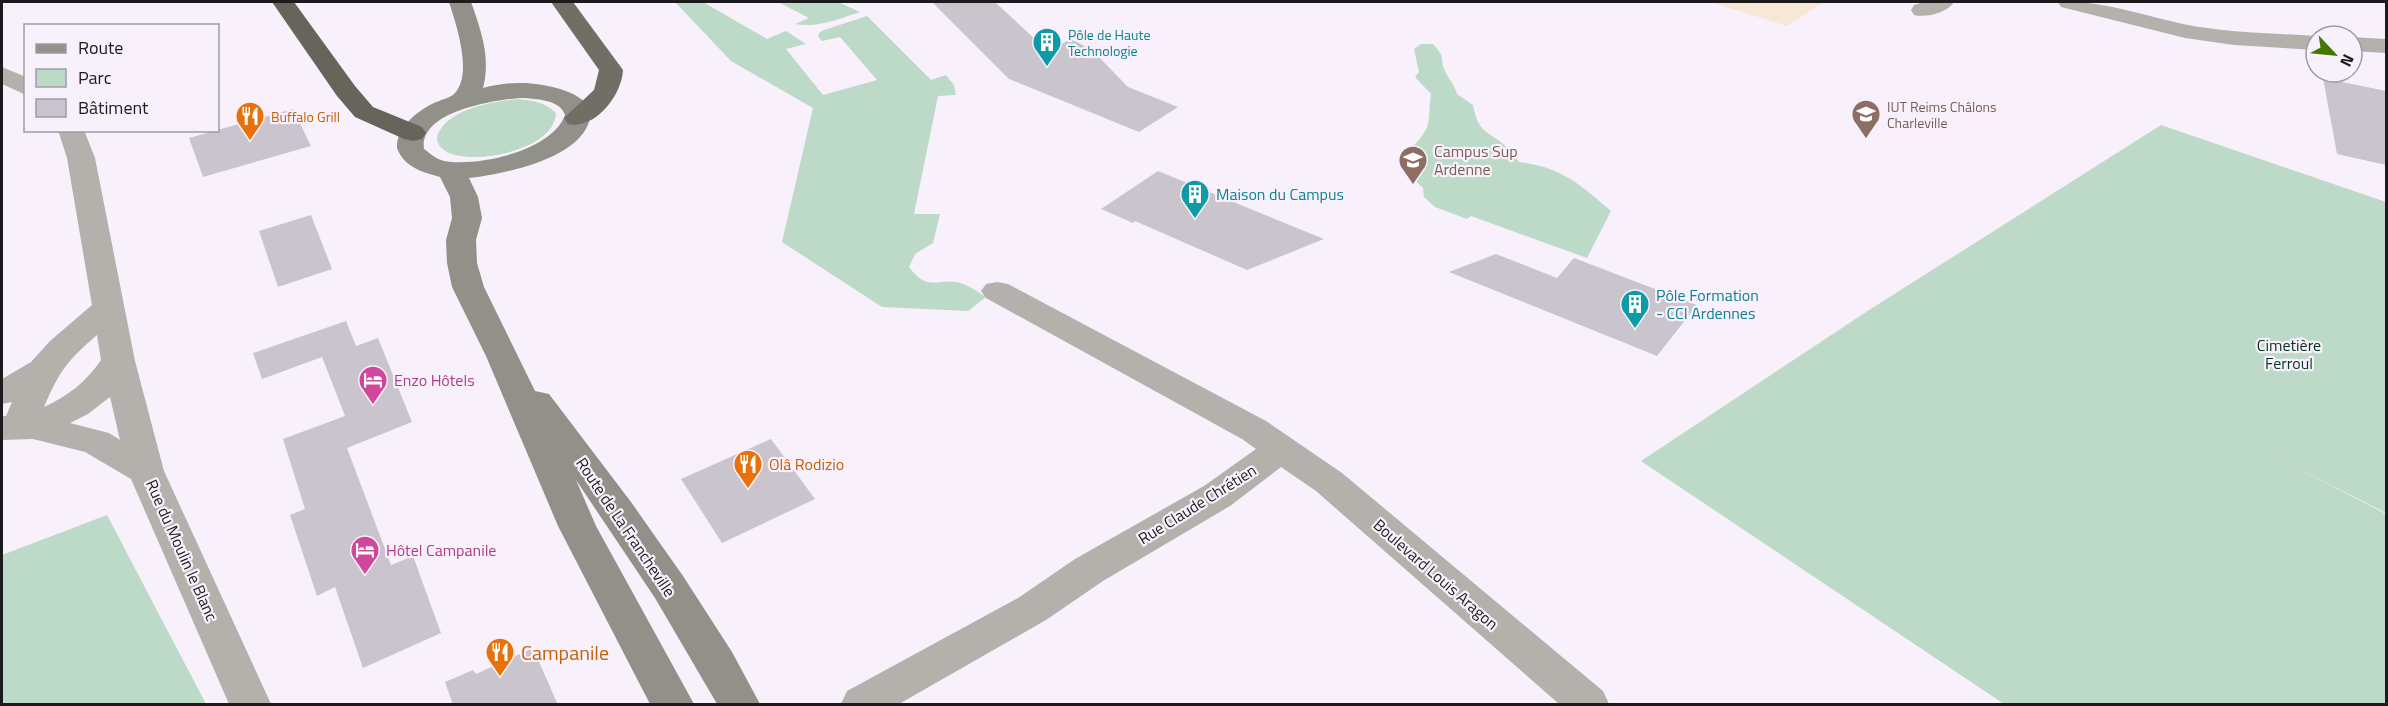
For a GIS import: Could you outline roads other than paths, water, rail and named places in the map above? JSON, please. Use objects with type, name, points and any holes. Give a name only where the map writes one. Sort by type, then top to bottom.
[{"type":"highway","points":[[283,2],[315,44],[346,91],[364,112],[413,133]]},
{"type":"highway","points":[[562,2],[611,70],[612,81],[601,99],[577,118]]},
{"type":"main road","points":[[460,2],[475,51],[473,77],[469,93],[464,100]]},
{"type":"main road","points":[[475,51],[505,82],[520,90]]},
{"type":"main road","points":[[467,218],[504,175],[525,159],[561,140],[572,129],[577,118],[575,106],[564,97],[544,91],[502,91],[464,100],[442,110],[425,121],[413,133],[409,143],[412,153],[420,161],[433,167],[475,170],[525,159]]},
{"type":"main road","name":"Route de La Francheville","points":[[451,170],[464,197],[467,218],[462,240],[462,263],[468,287],[503,356],[577,526],[672,705]]},
{"type":"main road","name":"Route de La Francheville","points":[[503,356],[616,507],[718,664],[739,705]]},
{"type":"street","points":[[1922,10],[1943,2]]},
{"type":"street","points":[[2068,2],[2185,31],[2234,38],[2304,41]]},
{"type":"street","points":[[2364,45],[2386,46]]},
{"type":"street","points":[[2,74],[24,87]]},
{"type":"street","points":[[72,132],[81,158],[118,361],[146,471]]},
{"type":"street","points":[[997,291],[1254,430],[1282,448]]},
{"type":"street","points":[[17,428],[43,370],[62,348],[108,309]]},
{"type":"street","points":[[17,428],[76,406],[100,387],[118,361]]},
{"type":"street","points":[[2,393],[43,370]]},
{"type":"street","name":"Rue du Moulin le Blanc","points":[[17,428],[96,442],[146,471],[250,705]]},
{"type":"street","name":"Rue Claude Chrétien","points":[[862,705],[1032,609],[1089,570],[1217,496],[1282,448]]},
{"type":"street","name":"Boulevard Louis Aragon","points":[[1282,448],[1329,482],[1588,705]]},
{"type":"place","name":"Pôle de Haute Technologie","points":[[1047,68]]},
{"type":"place","name":"IUT Reims Châlons Charleville","points":[[1866,140]]},
{"type":"place","name":"Buffalo Grill","points":[[250,142]]},
{"type":"place","name":"Campus Sup Ardenne","points":[[1413,186]]},
{"type":"place","name":"Maison du Campus","points":[[1195,220]]},
{"type":"place","name":"Pôle Formation - CCI Ardennes","points":[[1635,330]]},
{"type":"place","name":"Enzo Hôtels","points":[[373,406]]},
{"type":"place","name":"Olâ Rodizio","points":[[748,490]]},
{"type":"place","name":"Hôtel Campanile","points":[[365,576]]},
{"type":"place","name":"Campanile","points":[[500,678]]},
{"type":"park label","name":"Cimetière Ferroul","points":[[2289,354]]}]
